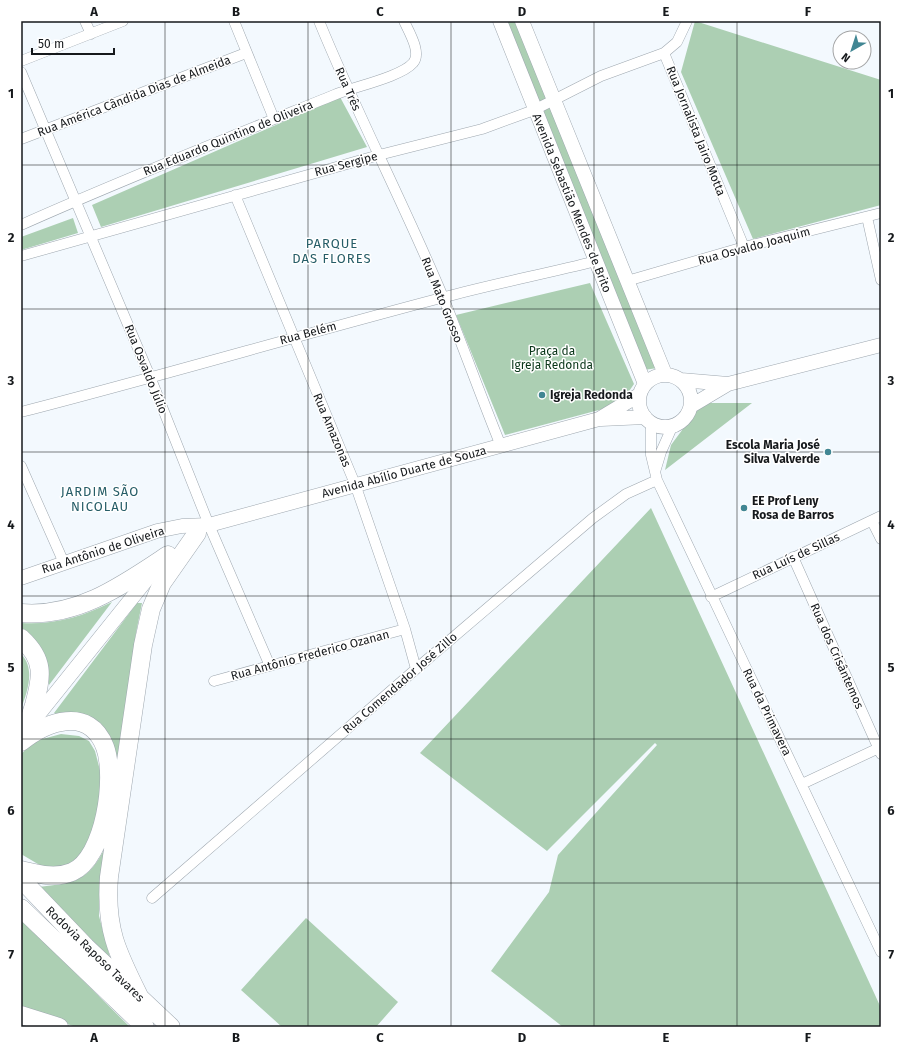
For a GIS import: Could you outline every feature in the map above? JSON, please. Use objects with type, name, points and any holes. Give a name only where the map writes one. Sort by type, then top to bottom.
[{"type":"highway","points":[[140,998],[122,964],[111,934],[107,903],[109,877],[143,645],[151,609],[162,584],[203,529]]},
{"type":"highway","points":[[21,613],[47,613],[67,609],[87,602],[111,591],[168,555]]},
{"type":"highway","points":[[21,638],[33,649],[39,669],[40,681],[23,736]]},
{"type":"highway","points":[[21,870],[48,876],[72,872],[82,866],[97,843],[109,782],[105,747],[97,732],[90,727],[72,720],[62,720],[23,736]]},
{"type":"highway","name":"Rodovia Raposo Tavares","points":[[21,879],[80,941],[171,1027]]},
{"type":"highway","name":"Rodovia Raposo Tavares","points":[[21,908],[145,1027]]},
{"type":"highway","points":[[21,1015],[59,1027]]},
{"type":"main road","name":"Avenida Sebastião Mendes de Brito","points":[[500,21],[534,110],[596,261],[642,390]]},
{"type":"main road","name":"Avenida Sebastião Mendes de Brito","points":[[522,21],[665,374]]},
{"type":"main road","points":[[728,384],[681,380],[665,374],[658,375],[642,390],[640,407],[648,420],[666,427],[673,425],[684,418],[691,406],[728,384],[881,345]]},
{"type":"main road","points":[[681,380],[688,387],[691,396],[691,406]]},
{"type":"main road","name":"Avenida Abílio Duarte de Souza","points":[[599,419],[642,390]]},
{"type":"main road","name":"Avenida Abílio Duarte de Souza","points":[[203,529],[355,484],[599,419],[648,420]]},
{"type":"main road","name":"Rua Antônio de Oliveira","points":[[21,578],[158,531],[182,526],[203,529]]},
{"type":"main road","points":[[23,736],[141,585],[168,555],[203,529]]},
{"type":"street","points":[[85,21],[91,34]]},
{"type":"street","points":[[21,61],[123,21]]},
{"type":"street","points":[[234,21],[274,120]]},
{"type":"street","name":"Rua Três","points":[[319,21],[347,90],[379,155]]},
{"type":"street","name":"Rua Eduardo Quintino de Oliveira","points":[[21,225],[347,90],[406,70],[414,62],[416,54],[413,41],[404,21]]},
{"type":"street","name":"Rua Jornalista Jairo Motta","points":[[687,21],[677,42],[664,53],[744,247]]},
{"type":"street","name":"Rua América Cândida Dias de Almeida","points":[[21,139],[246,53]]},
{"type":"street","name":"Rua Sergipe","points":[[21,256],[379,155],[482,129],[534,110],[601,76],[664,53]]},
{"type":"street","name":"Rua Osvaldo Júlio","points":[[21,72],[151,378],[203,529],[270,666]]},
{"type":"street","name":"Rua Mato Grosso","points":[[379,155],[443,297],[501,446]]},
{"type":"street","name":"Rua Amazonas","points":[[235,195],[292,337],[355,484],[405,629],[416,669]]},
{"type":"street","name":"Rua Osvaldo Joaquim","points":[[627,281],[744,247],[881,213]]},
{"type":"street","points":[[868,217],[881,280]]},
{"type":"street","name":"Rua Belém","points":[[21,412],[151,378],[292,337],[443,297],[596,261]]},
{"type":"street","name":"Rua da Primavera","points":[[648,420],[651,455],[656,476],[711,596],[881,952]]},
{"type":"street","points":[[656,476],[673,425]]},
{"type":"street","points":[[21,466],[64,562]]},
{"type":"street","name":"Rua Comendador José Zillo","points":[[152,898],[593,518],[626,494],[656,476]]},
{"type":"street","points":[[877,519],[881,539]]},
{"type":"street","name":"Rua Luís de Sillas","points":[[711,596],[877,519]]},
{"type":"street","name":"Rua dos Crisântemos","points":[[794,557],[880,750]]},
{"type":"street","name":"Rua Antônio Frederico Ozanan","points":[[214,681],[405,629]]},
{"type":"street","points":[[802,784],[880,750]]},
{"type":"green space","points":[[504,21],[518,21],[657,368],[644,370]]},
{"type":"green space","points":[[695,21],[832,64],[832,70],[849,70],[881,80],[881,205],[753,239],[681,72]]},
{"type":"green space","points":[[340,97],[367,147],[101,227],[92,205]]},
{"type":"green space","points":[[73,218],[78,233],[21,250],[21,237]]},
{"type":"green space","name":"Praça da Igreja Redonda","points":[[590,283],[634,384],[623,400],[614,406],[505,435],[456,315]]},
{"type":"green space","points":[[707,403],[752,403],[665,470],[671,445],[697,410]]},
{"type":"green space","points":[[651,508],[881,1008],[881,1027],[563,1027],[491,971],[549,892],[558,855],[657,745],[655,743],[547,851],[420,753]]},
{"type":"green space","points":[[112,602],[49,685],[41,654],[33,640],[21,629],[21,623],[45,623],[68,619]]},
{"type":"green space","points":[[137,603],[142,603],[136,633],[119,763],[116,761],[110,746],[54,713]]},
{"type":"green space","points":[[21,654],[26,660],[29,681],[21,709]]},
{"type":"green space","points":[[61,734],[79,736],[89,741],[95,751],[103,782],[93,842],[78,863],[48,870],[21,854],[21,754],[35,741]]},
{"type":"green space","points":[[106,846],[99,895],[99,916],[110,957],[50,902],[38,887],[71,882],[86,874],[93,867]]},
{"type":"green space","points":[[306,918],[398,1002],[376,1027],[282,1027],[241,990]]},
{"type":"green space","points":[[21,919],[130,1027],[76,1027],[21,1008]]},
{"type":"place","name":"Igreja Redonda","points":[[542,395]]},
{"type":"place","name":"Escola Maria José Silva Valverde","points":[[828,452]]},
{"type":"place","name":"EE Prof Leny Rosa de Barros","points":[[744,508]]},
{"type":"district","name":"PARQUE DAS FLORES","points":[[332,250]]},
{"type":"district","name":"JARDIM SÃO NICOLAU","points":[[100,498]]}]
